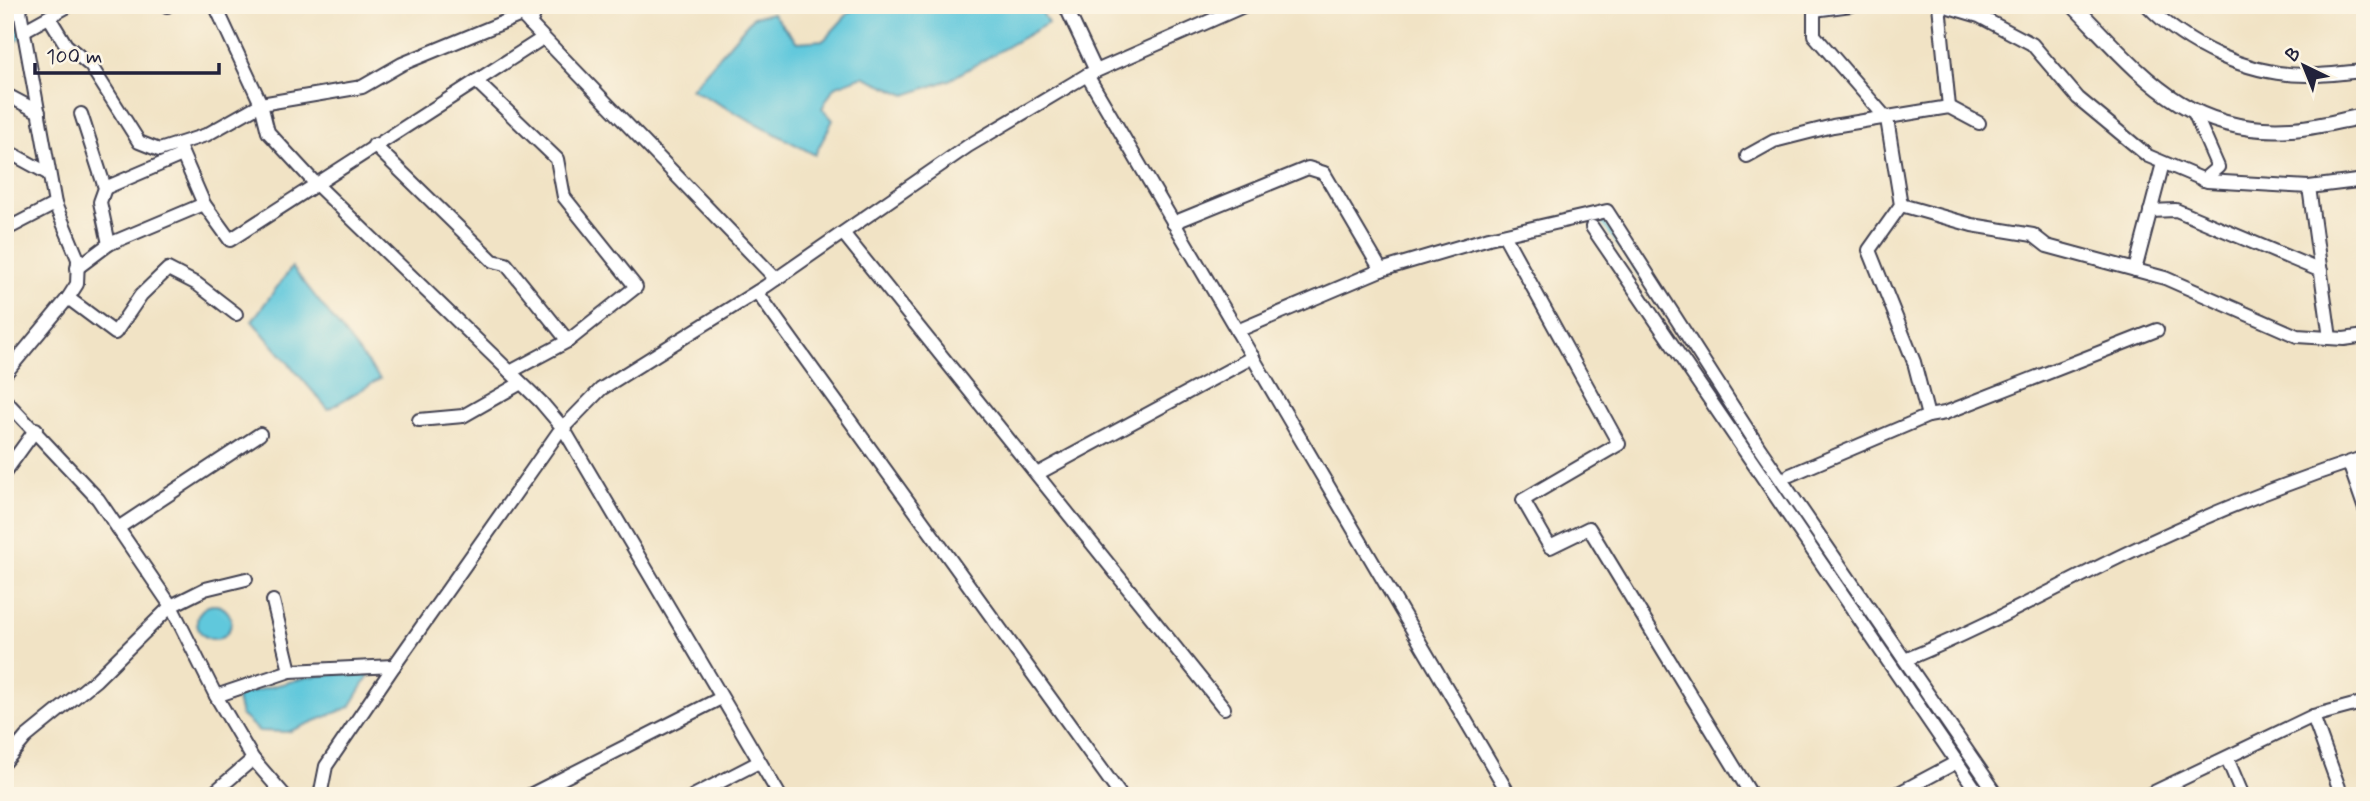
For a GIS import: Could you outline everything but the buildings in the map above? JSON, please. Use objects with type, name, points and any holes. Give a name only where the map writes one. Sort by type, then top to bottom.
[{"type":"main road","points":[[2073,5],[2179,106],[2231,127],[2291,129],[2365,116]]},
{"type":"street","points":[[5,374],[68,298],[77,284],[78,268],[78,259],[55,204],[19,5]]},
{"type":"street","points":[[25,30],[70,5]]},
{"type":"street","points":[[215,5],[261,104],[268,132],[315,183],[510,372],[563,428],[780,796]]},
{"type":"street","points":[[105,188],[261,104],[362,87],[402,64],[521,15],[538,5]]},
{"type":"street","points":[[1065,5],[1092,73],[1174,223],[1510,796]]},
{"type":"street","points":[[320,796],[326,766],[394,666],[563,428],[601,389],[757,292],[968,146],[1092,73],[1246,5]]},
{"type":"street","points":[[1851,5],[1814,7],[1814,35],[1887,119],[1900,205],[1869,250],[1914,362],[1928,416]]},
{"type":"street","points":[[1949,107],[1940,5],[1979,16],[2032,44],[2078,98],[2148,156],[2203,180],[2309,187],[2365,180]]},
{"type":"street","points":[[2147,5],[2166,24],[2201,47],[2257,67],[2304,75],[2365,71]]},
{"type":"street","points":[[521,15],[776,279]]},
{"type":"street","points":[[50,17],[66,45],[91,66],[139,142],[159,150],[180,150]]},
{"type":"street","points":[[180,150],[204,204],[230,240],[543,38]]},
{"type":"street","points":[[476,80],[557,159],[564,197],[636,287],[568,341],[531,358],[510,372]]},
{"type":"street","points":[[5,94],[39,112]]},
{"type":"street","points":[[1747,156],[1774,141],[1833,126],[1949,107],[1979,122]]},
{"type":"street","points":[[2194,112],[2218,167],[2228,183]]},
{"type":"street","points":[[80,114],[105,188],[100,202],[108,244]]},
{"type":"street","points":[[374,145],[493,261],[506,264],[568,341]]},
{"type":"street","points":[[5,150],[49,174]]},
{"type":"street","points":[[2135,270],[2163,163]]},
{"type":"street","points":[[2203,180],[2218,167]]},
{"type":"street","points":[[1174,223],[1308,168],[1324,173],[1381,270]]},
{"type":"street","points":[[2309,187],[2330,338]]},
{"type":"street","points":[[5,230],[55,204]]},
{"type":"street","points":[[78,268],[108,244],[204,204]]},
{"type":"street","points":[[1900,205],[1972,225],[2033,235],[2047,246],[2165,278],[2297,335],[2330,338],[2365,336]]},
{"type":"street","points":[[1237,331],[1381,270],[1504,235],[1607,211],[1760,449],[1858,594],[1907,659],[1998,796]]},
{"type":"street","points":[[2150,211],[2176,211],[2321,271]]},
{"type":"street","points":[[1592,227],[1980,796]]},
{"type":"street","points":[[843,233],[1224,708]]},
{"type":"street","points":[[1504,235],[1619,444],[1522,500],[1550,547],[1589,528],[1752,796]]},
{"type":"street","points":[[68,298],[115,333],[141,295],[168,269],[197,284],[236,314]]},
{"type":"street","points":[[757,292],[1121,796]]},
{"type":"street","points":[[1790,475],[1928,416],[1945,413],[2157,330]]},
{"type":"street","points":[[1037,474],[1253,357]]},
{"type":"street","points":[[419,420],[463,416],[521,383]]},
{"type":"street","points":[[5,400],[36,429],[98,499],[171,607],[216,696],[253,759],[285,796]]},
{"type":"street","points":[[5,472],[36,429]]},
{"type":"street","points":[[118,528],[260,434]]},
{"type":"street","points":[[1907,659],[1967,635],[2126,554],[2233,504],[2365,457]]},
{"type":"street","points":[[2349,463],[2365,509]]},
{"type":"street","points":[[5,762],[26,737],[96,680],[171,607],[205,589],[246,579]]},
{"type":"street","points":[[272,601],[290,671]]},
{"type":"street","points":[[216,696],[290,671],[394,666]]},
{"type":"street","points":[[528,796],[721,698]]},
{"type":"street","points":[[2146,796],[2313,716],[2365,702]]},
{"type":"street","points":[[2313,716],[2342,796]]},
{"type":"street","points":[[2227,758],[2243,796]]},
{"type":"street","points":[[210,796],[253,759]]},
{"type":"street","points":[[693,796],[759,762]]},
{"type":"street","points":[[1893,796],[1957,762]]},
{"type":"water","points":[[5,5],[12,5],[22,38],[5,45]]},
{"type":"water","points":[[856,5],[1038,5],[1048,23],[949,80],[906,95],[863,76],[834,87],[822,108],[833,120],[815,155],[691,89],[753,17],[772,13],[797,42],[824,40]]},
{"type":"water","points":[[292,267],[380,379],[328,409],[252,321]]},
{"type":"water","points":[[214,605],[226,610],[231,622],[226,634],[214,639],[202,634],[197,622],[202,610]]},
{"type":"water","points":[[339,673],[370,674],[350,707],[288,732],[259,731],[241,715],[236,696],[308,677]]},
{"type":"waterway","points":[[1600,218],[1661,305]]},
{"type":"waterway","points":[[1959,751],[1990,796]]}]
